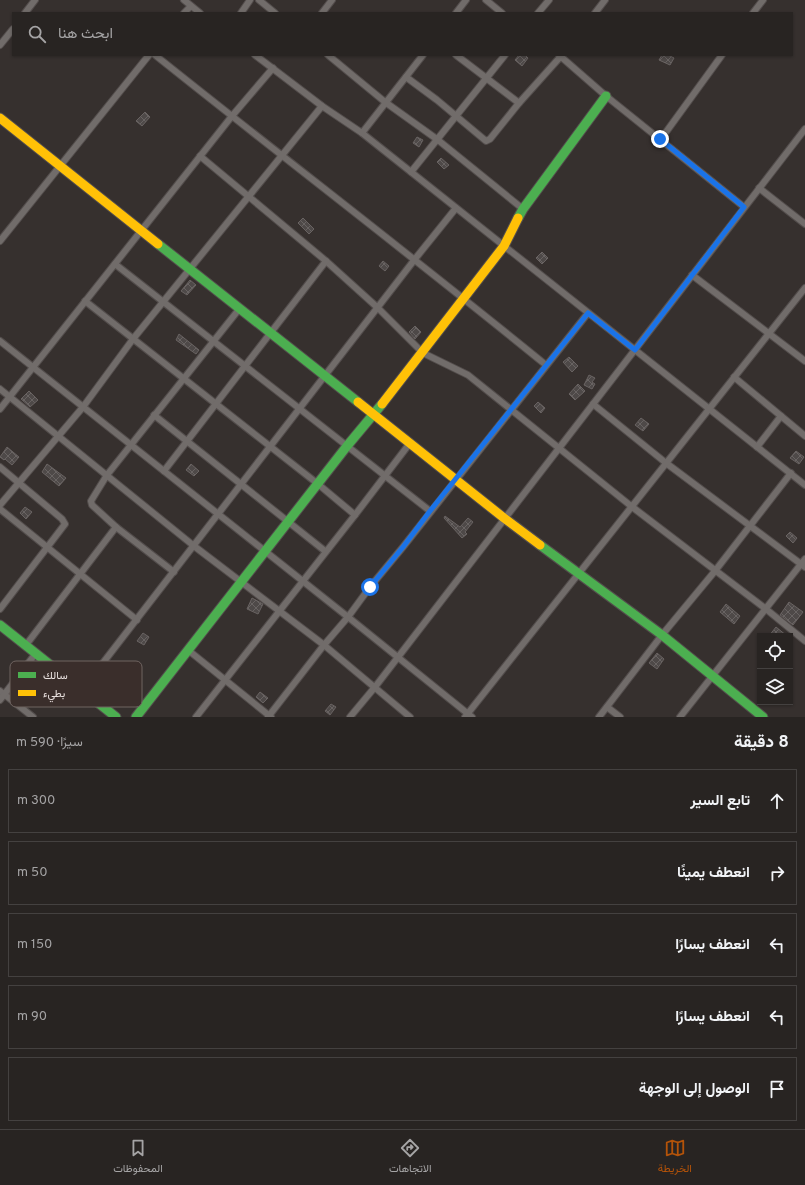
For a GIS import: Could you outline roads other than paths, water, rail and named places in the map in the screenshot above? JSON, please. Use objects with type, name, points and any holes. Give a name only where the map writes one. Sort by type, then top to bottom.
[{"type":"street","points":[[26,12],[35,0]]},
{"type":"street","points":[[184,0],[199,12]]},
{"type":"street","points":[[242,12],[250,0]]},
{"type":"street","points":[[259,0],[275,12]]},
{"type":"street","points":[[323,12],[332,0]]},
{"type":"street","points":[[457,12],[466,0]]},
{"type":"street","points":[[486,0],[501,12]]},
{"type":"street","points":[[539,12],[549,0]]},
{"type":"street","points":[[595,12],[605,0]]},
{"type":"street","points":[[754,12],[763,0]]},
{"type":"street","points":[[185,12],[191,6]]},
{"type":"street","points":[[0,45],[12,30]]},
{"type":"street","points":[[0,242],[148,56]]},
{"type":"street","points":[[156,56],[281,156],[415,259],[546,365]]},
{"type":"street","points":[[256,56],[322,106],[362,133],[805,485]]},
{"type":"street","points":[[329,56],[385,102],[438,140],[523,209]]},
{"type":"street","points":[[362,133],[422,56]]},
{"type":"street","points":[[457,56],[519,103]]},
{"type":"street","points":[[411,172],[504,56]]},
{"type":"street","points":[[406,77],[486,141],[490,139],[560,56],[606,96],[744,207]]},
{"type":"street","points":[[660,139],[721,56]]},
{"type":"street","points":[[0,409],[232,116],[273,68]]},
{"type":"street","points":[[136,717],[241,581],[266,552],[347,446],[374,415],[423,353],[463,298],[504,246],[523,209],[606,96]]},
{"type":"street","points":[[0,505],[83,407],[163,301],[322,106]]},
{"type":"street","points":[[0,118],[504,518],[662,635],[761,716]]},
{"type":"street","points":[[350,717],[375,687],[805,129]]},
{"type":"street","points":[[200,156],[326,261],[378,308],[423,353],[468,376],[631,506],[766,609],[805,641]]},
{"type":"street","points":[[759,188],[805,224]]},
{"type":"street","points":[[104,661],[456,208]]},
{"type":"street","points":[[164,471],[326,261]]},
{"type":"street","points":[[115,264],[430,511]]},
{"type":"street","points":[[692,275],[805,361]]},
{"type":"street","points":[[0,341],[348,617],[468,716],[631,506],[805,288]]},
{"type":"street","points":[[85,302],[318,484],[355,515]]},
{"type":"street","points":[[174,572],[116,527],[92,505],[91,500],[107,475],[130,445],[240,308]]},
{"type":"street","points":[[188,650],[269,717],[324,645],[348,617],[430,511],[588,313]]},
{"type":"street","points":[[734,377],[805,436]]},
{"type":"street","points":[[0,389],[194,546],[324,645],[410,717]]},
{"type":"street","points":[[592,404],[666,463],[804,563],[682,715],[690,717]]},
{"type":"street","points":[[154,415],[325,551]]},
{"type":"street","points":[[757,447],[781,416]]},
{"type":"street","points":[[196,717],[410,443]]},
{"type":"street","points":[[0,467],[65,522],[64,527],[48,549],[0,609]]},
{"type":"street","points":[[599,717],[791,473]]},
{"type":"street","points":[[0,508],[136,620]]},
{"type":"street","points":[[26,645],[116,527]]},
{"type":"street","points":[[0,625],[46,661]]},
{"type":"street","points":[[29,661],[36,653]]},
{"type":"street","points":[[0,700],[2,693],[10,684]]},
{"type":"street","points":[[2,693],[10,699]]},
{"type":"street","points":[[20,707],[33,717]]},
{"type":"street","points":[[103,707],[116,717]]},
{"type":"street","points":[[607,707],[620,717]]}]
